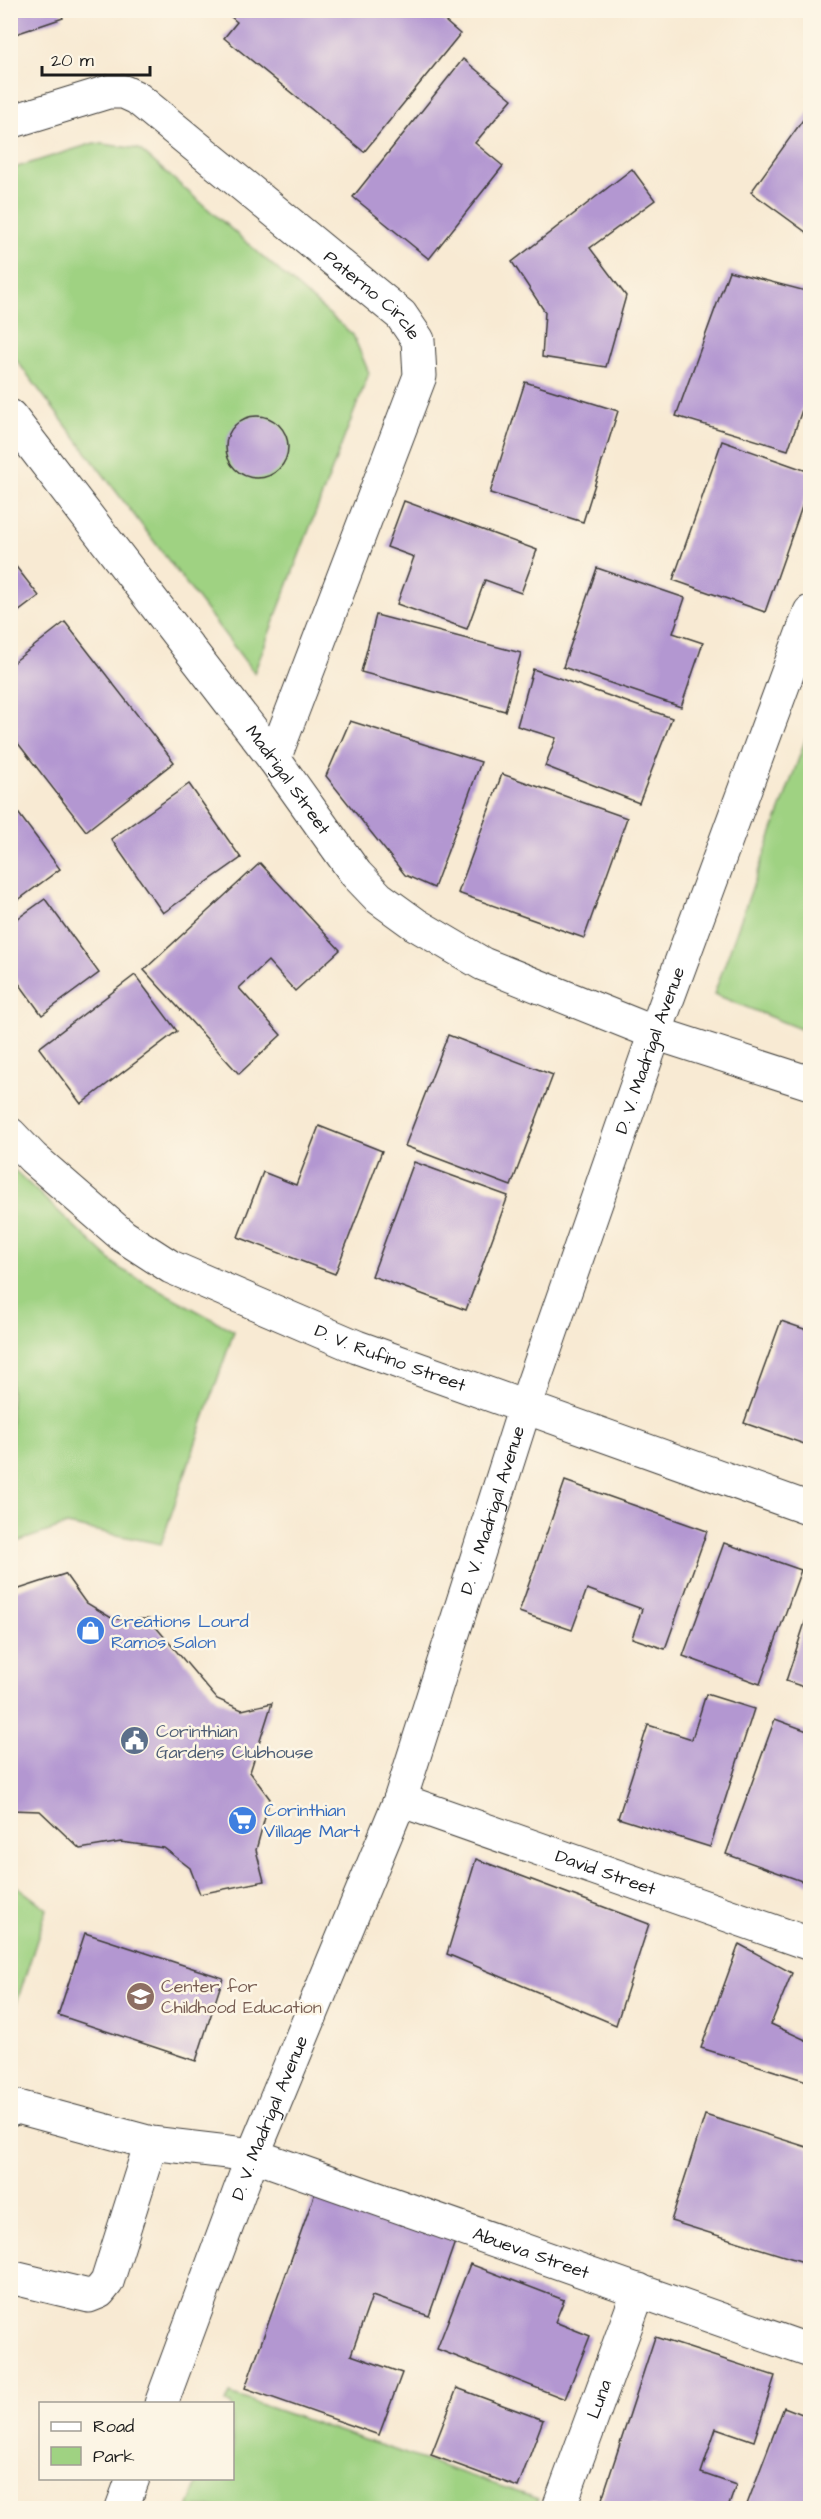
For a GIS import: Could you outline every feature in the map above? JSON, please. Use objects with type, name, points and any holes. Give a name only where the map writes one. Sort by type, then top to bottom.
[{"type":"street","name":"Paterno Circle","points":[[10,122],[108,93],[124,92],[137,98],[401,315],[418,340],[420,376],[274,759]]},
{"type":"street","name":"Madrigal Street","points":[[10,416],[274,759],[356,874],[388,905],[483,964],[655,1033],[810,1083]]},
{"type":"street","name":"D. V. Madrigal Avenue","points":[[161,2402],[253,2156],[400,1800],[525,1407],[655,1033],[810,612]]},
{"type":"street","name":"D. V. Rufino Street","points":[[10,1134],[33,1158],[123,1236],[171,1268],[357,1347],[810,1509]]},
{"type":"street","name":"David Street","points":[[400,1800],[810,1944]]},
{"type":"street","name":"Abueva Street","points":[[10,2110],[18,2108],[151,2143],[253,2156],[810,2351]]},
{"type":"street","points":[[10,2277],[89,2296],[99,2292],[107,2282],[151,2143]]},
{"type":"street","name":"Luna","points":[[559,2508],[639,2290]]},
{"type":"street","points":[[122,2508],[132,2480]]},
{"type":"green space","points":[[94,143],[139,149],[353,335],[369,373],[254,673],[11,353],[11,169]]},
{"type":"green space","points":[[810,727],[810,1033],[714,994]]},
{"type":"green space","points":[[11,1167],[119,1268],[234,1331],[161,1544],[67,1525],[11,1544]]},
{"type":"green space","points":[[11,1882],[47,1909],[11,2020]]},
{"type":"green space","points":[[230,2394],[538,2499],[534,2508],[188,2508],[199,2480],[234,2480],[234,2402],[226,2402]]},
{"type":"building","points":[[10,10],[60,10],[63,18],[10,36]]},
{"type":"building","points":[[223,10],[432,10],[460,34],[364,152],[224,38],[237,22]]},
{"type":"building","points":[[463,59],[512,99],[475,143],[503,166],[429,259],[353,197]]},
{"type":"building","points":[[810,110],[810,235],[751,192]]},
{"type":"building","points":[[632,169],[655,200],[590,248],[626,296],[606,367],[542,357],[545,312],[512,262]]},
{"type":"building","points":[[729,271],[810,292],[810,387],[788,450],[676,416]]},
{"type":"building","points":[[525,382],[618,411],[583,522],[490,493]]},
{"type":"building","points":[[251,416],[263,416],[275,421],[283,429],[288,447],[283,465],[275,473],[263,478],[251,478],[239,473],[231,465],[226,453],[226,441],[231,429],[239,421]]},
{"type":"building","points":[[722,441],[810,472],[810,484],[765,612],[673,580]]},
{"type":"building","points":[[404,501],[537,550],[521,593],[485,580],[467,629],[397,604],[414,557],[387,547]]},
{"type":"building","points":[[10,559],[39,596],[10,618]]},
{"type":"building","points":[[597,568],[685,598],[673,633],[703,643],[681,707],[563,667]]},
{"type":"building","points":[[376,615],[521,653],[505,711],[361,672]]},
{"type":"building","points":[[65,622],[174,762],[86,831],[10,733],[10,665]]},
{"type":"building","points":[[533,669],[672,718],[639,803],[545,766],[556,738],[517,726]]},
{"type":"building","points":[[350,721],[481,762],[434,888],[405,875],[326,776]]},
{"type":"building","points":[[502,774],[627,818],[584,938],[458,893]]},
{"type":"building","points":[[189,784],[241,858],[163,913],[111,839]]},
{"type":"building","points":[[10,802],[60,869],[10,906]]},
{"type":"building","points":[[260,863],[340,950],[295,991],[268,961],[239,988],[281,1035],[239,1074],[144,970]]},
{"type":"building","points":[[45,899],[99,973],[42,1015],[10,971],[10,924]]},
{"type":"building","points":[[135,975],[177,1031],[81,1104],[39,1048]]},
{"type":"building","points":[[448,1035],[553,1075],[511,1186],[405,1146]]},
{"type":"building","points":[[319,1126],[382,1151],[335,1274],[238,1237],[263,1172],[296,1185]]},
{"type":"building","points":[[414,1162],[508,1196],[466,1310],[372,1276]]},
{"type":"building","points":[[781,1321],[810,1331],[810,1446],[744,1423]]},
{"type":"building","points":[[565,1481],[707,1531],[665,1649],[632,1638],[642,1609],[587,1589],[572,1630],[519,1612]]},
{"type":"building","points":[[724,1543],[801,1570],[760,1684],[683,1656]]},
{"type":"building","name":"Corinthian Gardens Clubhouse","points":[[65,1574],[85,1602],[113,1619],[149,1619],[217,1699],[242,1710],[272,1703],[250,1772],[270,1799],[256,1850],[264,1881],[200,1894],[190,1868],[164,1848],[121,1842],[80,1849],[40,1811],[10,1810],[10,1592]]},
{"type":"building","points":[[810,1607],[810,1689],[786,1681]]},
{"type":"building","points":[[706,1694],[754,1709],[710,1847],[618,1818],[648,1725],[692,1739]]},
{"type":"building","points":[[775,1719],[810,1732],[810,1884],[726,1854]]},
{"type":"building","points":[[476,1859],[649,1924],[616,2025],[447,1954]]},
{"type":"building","name":"Center for Childhood Education","points":[[85,1933],[223,1978],[196,2061],[58,2015]]},
{"type":"building","points":[[739,1944],[792,1973],[771,2024],[810,2042],[810,2082],[701,2048]]},
{"type":"building","points":[[705,2115],[810,2148],[810,2264],[671,2221]]},
{"type":"building","points":[[316,2190],[456,2239],[429,2316],[372,2296],[351,2355],[402,2373],[379,2435],[245,2388]]},
{"type":"building","points":[[470,2264],[564,2300],[555,2322],[590,2336],[565,2399],[437,2349]]},
{"type":"building","points":[[655,2337],[775,2376],[754,2441],[716,2428],[701,2473],[736,2485],[728,2508],[599,2508]]},
{"type":"building","points":[[457,2388],[543,2420],[518,2487],[431,2455]]},
{"type":"building","points":[[784,2407],[810,2417],[810,2508],[746,2507]]},
{"type":"place","name":"Creations Lourd Ramos Salon","points":[[90,1631]]},
{"type":"place","name":"Corinthian Gardens Clubhouse","points":[[135,1741]]},
{"type":"place","name":"Corinthian Village Mart","points":[[243,1820]]},
{"type":"place","name":"Center for Childhood Education","points":[[140,1996]]}]
